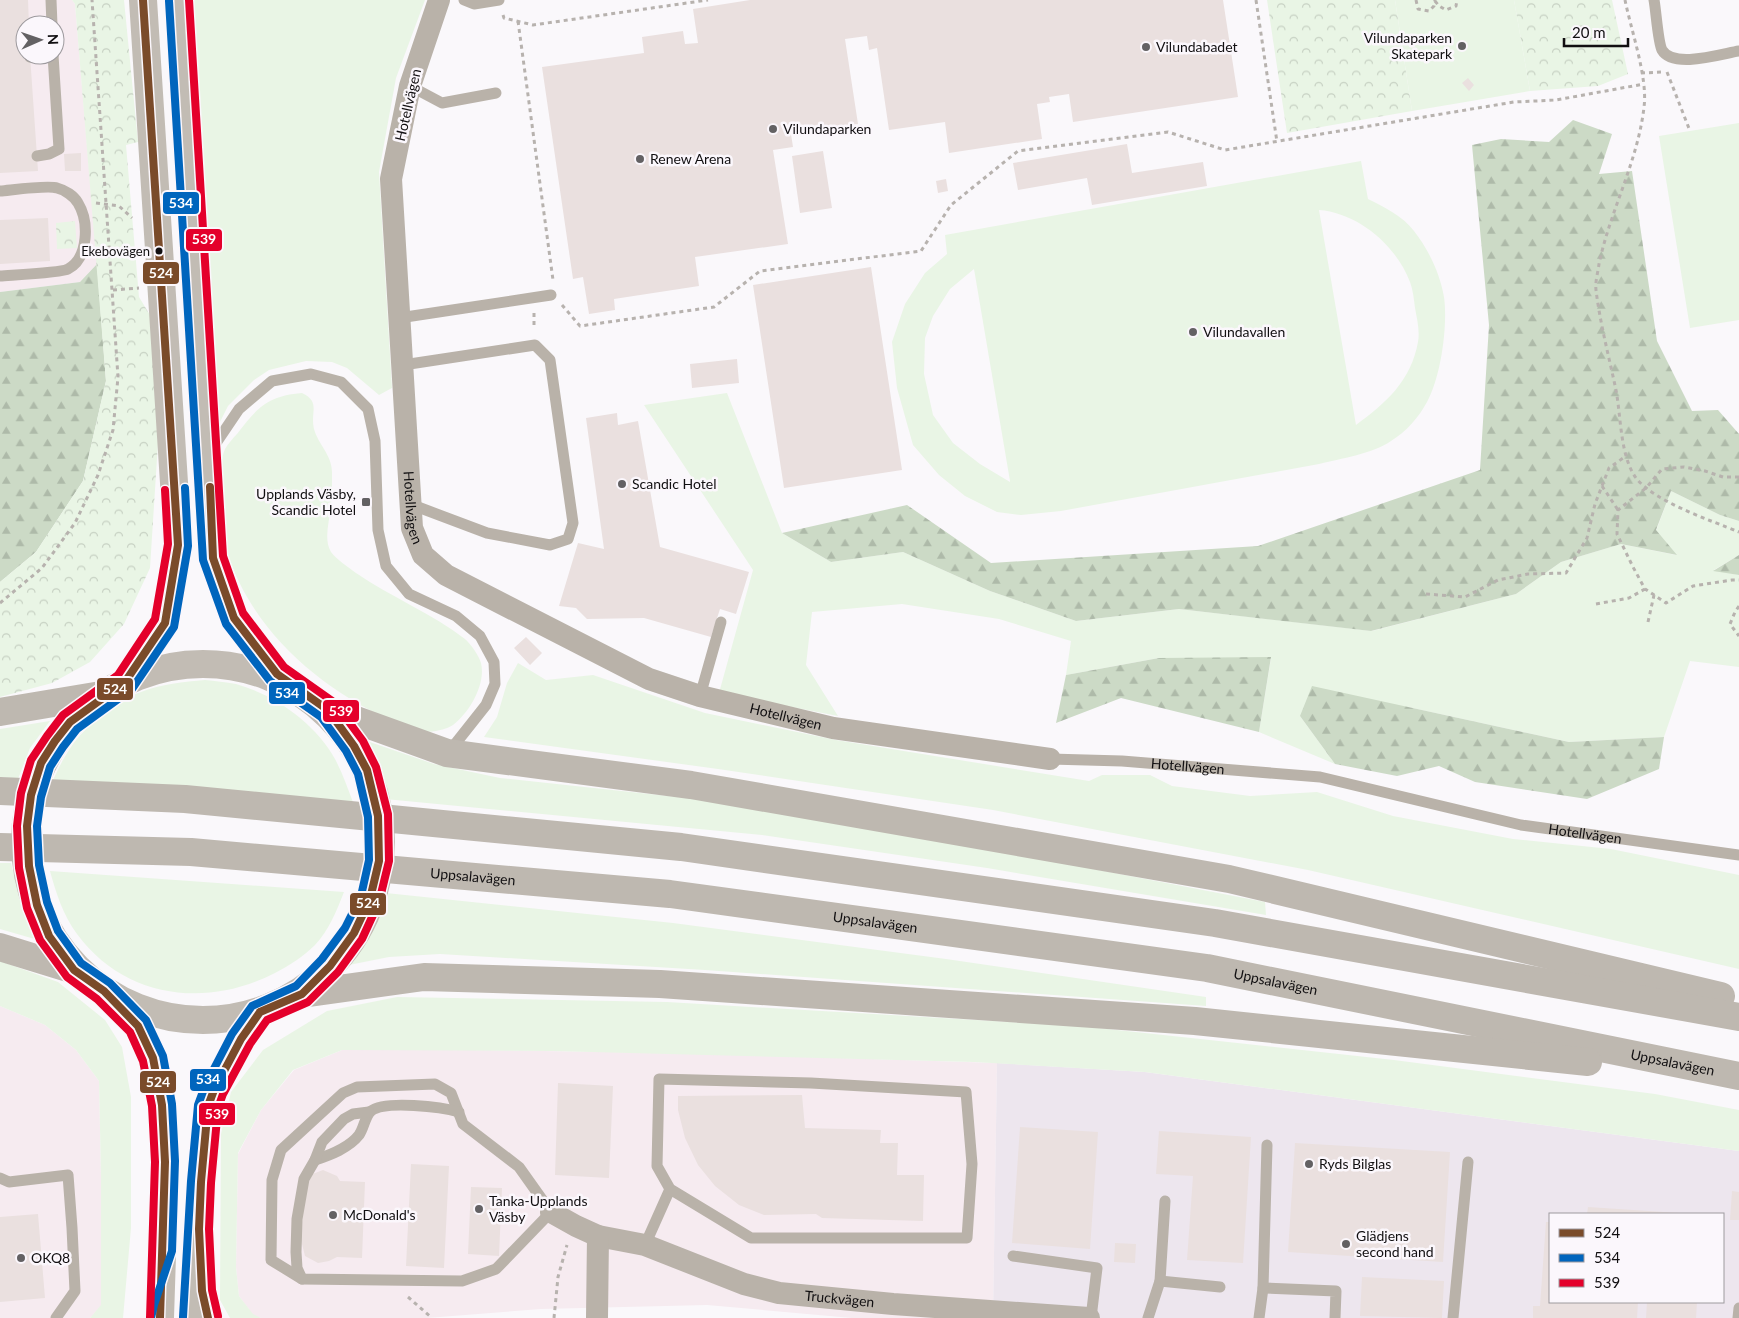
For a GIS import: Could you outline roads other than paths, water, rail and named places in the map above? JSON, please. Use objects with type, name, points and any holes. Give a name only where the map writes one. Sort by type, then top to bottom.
[{"type":"highway","points":[[0,712],[116,688]]},
{"type":"highway","points":[[328,710],[447,753],[691,785],[1229,879],[1739,1001]]},
{"type":"highway","points":[[0,791],[185,799],[681,847],[1215,923],[1739,1017]]},
{"type":"highway","name":"Uppsalavägen","points":[[0,847],[191,852],[679,896],[1207,968],[1739,1076]]},
{"type":"highway","points":[[0,947],[74,970]]},
{"type":"highway","points":[[302,994],[424,977],[660,984],[1195,1021],[1577,1060],[1739,1087]]},
{"type":"main road","points":[[116,688],[165,623],[178,545],[143,0]]},
{"type":"main road","points":[[179,0],[214,558],[234,618],[277,674],[328,710],[354,746],[367,770],[378,816],[378,861],[370,898],[354,933],[330,966],[302,994],[260,1012],[193,1018],[156,1013],[104,991],[74,970],[49,936],[37,905],[28,866],[27,826],[31,795],[41,763],[70,722],[116,688],[165,669],[206,665],[241,667],[277,674]]},
{"type":"main road","points":[[104,991],[138,1026],[153,1058],[162,1105],[165,1162],[160,1318]]},
{"type":"main road","points":[[193,1318],[201,1182],[208,1106],[214,1090],[241,1039],[260,1012]]},
{"type":"main road","points":[[199,1229],[202,1291],[208,1318]]},
{"type":"main road","points":[[142,1318],[144,1302],[162,1252]]},
{"type":"street","name":"Hotellvägen","points":[[438,0],[410,86],[391,179],[412,528],[423,555],[446,575],[649,678],[700,696],[833,728],[1050,759]]},
{"type":"street","name":"Truckvägen","points":[[551,1212],[598,1236],[644,1244],[744,1284],[779,1292],[893,1304],[1090,1318]]},
{"type":"street","points":[[597,1318],[598,1236]]},
{"type":"lane","points":[[51,0],[52,15]]},
{"type":"lane","points":[[464,0],[474,4],[499,0]]},
{"type":"lane","points":[[1654,0],[1661,49],[1670,58],[1680,60],[1739,51]]},
{"type":"lane","points":[[38,156],[59,150],[54,65]]},
{"type":"lane","points":[[410,86],[442,102],[496,94]]},
{"type":"lane","points":[[0,191],[56,187],[69,194],[78,204],[84,221],[86,239],[82,253],[68,270],[0,276]]},
{"type":"lane","points":[[399,318],[551,295]]},
{"type":"lane","points":[[403,364],[535,345],[550,360],[573,523],[568,540],[550,545],[487,533],[410,504]]},
{"type":"lane","points":[[208,455],[239,409],[272,381],[311,374],[341,382],[368,409],[375,441],[378,530],[386,566],[409,594],[456,616],[480,636],[494,662],[495,684],[486,705],[447,753]]},
{"type":"lane","points":[[700,696],[721,622]]},
{"type":"lane","name":"Hotellvägen","points":[[1050,759],[1122,761],[1320,777],[1521,825],[1739,855]]},
{"type":"lane","points":[[659,1079],[966,1092],[972,1164],[968,1238],[751,1238],[670,1190],[657,1166],[659,1079]]},
{"type":"lane","points":[[435,1084],[451,1093],[463,1124],[518,1167],[551,1212],[496,1269],[462,1281],[302,1279],[271,1260],[272,1180],[281,1150],[343,1093],[357,1087],[435,1084]]},
{"type":"lane","points":[[302,1279],[297,1268],[297,1219],[304,1179],[316,1160],[322,1142],[344,1119],[353,1114],[369,1112],[377,1107],[390,1105],[444,1108],[459,1112]]},
{"type":"lane","points":[[316,1160],[339,1151],[359,1136],[369,1112]]},
{"type":"lane","points":[[1259,1318],[1263,1288],[1267,1145]]},
{"type":"lane","points":[[1453,1318],[1468,1162]]},
{"type":"lane","points":[[0,1178],[9,1182],[68,1175],[75,1291],[56,1318]]},
{"type":"lane","points":[[644,1244],[670,1190]]},
{"type":"lane","points":[[1148,1318],[1160,1281],[1165,1200]]},
{"type":"lane","points":[[1013,1256],[1097,1268],[1090,1318]]},
{"type":"lane","points":[[1160,1281],[1220,1287]]},
{"type":"lane","points":[[1263,1288],[1336,1291],[1335,1318]]},
{"type":"lane","points":[[1738,1318],[1739,1308]]},
{"type":"place","name":"Vilundaparken Skatepark","points":[[1462,46]]},
{"type":"place","name":"Vilundabadet","points":[[1146,47]]},
{"type":"place","name":"Vilundaparken","points":[[773,129]]},
{"type":"place","name":"Renew Arena","points":[[640,159]]},
{"type":"place","name":"Ekebovägen","points":[[159,251]]},
{"type":"place","name":"Vilundavallen","points":[[1193,332]]},
{"type":"place","name":"Scandic Hotel","points":[[622,484]]},
{"type":"place","name":"Upplands Väsby, Scandic Hotel","points":[[366,502]]},
{"type":"place","name":"Ryds Bilglas","points":[[1309,1164]]},
{"type":"place","name":"Tanka-Upplands Väsby","points":[[479,1209]]},
{"type":"place","name":"McDonald's","points":[[333,1215]]},
{"type":"place","name":"Glädjens second hand","points":[[1346,1244]]},
{"type":"place","name":"OKQ8","points":[[21,1258]]}]
